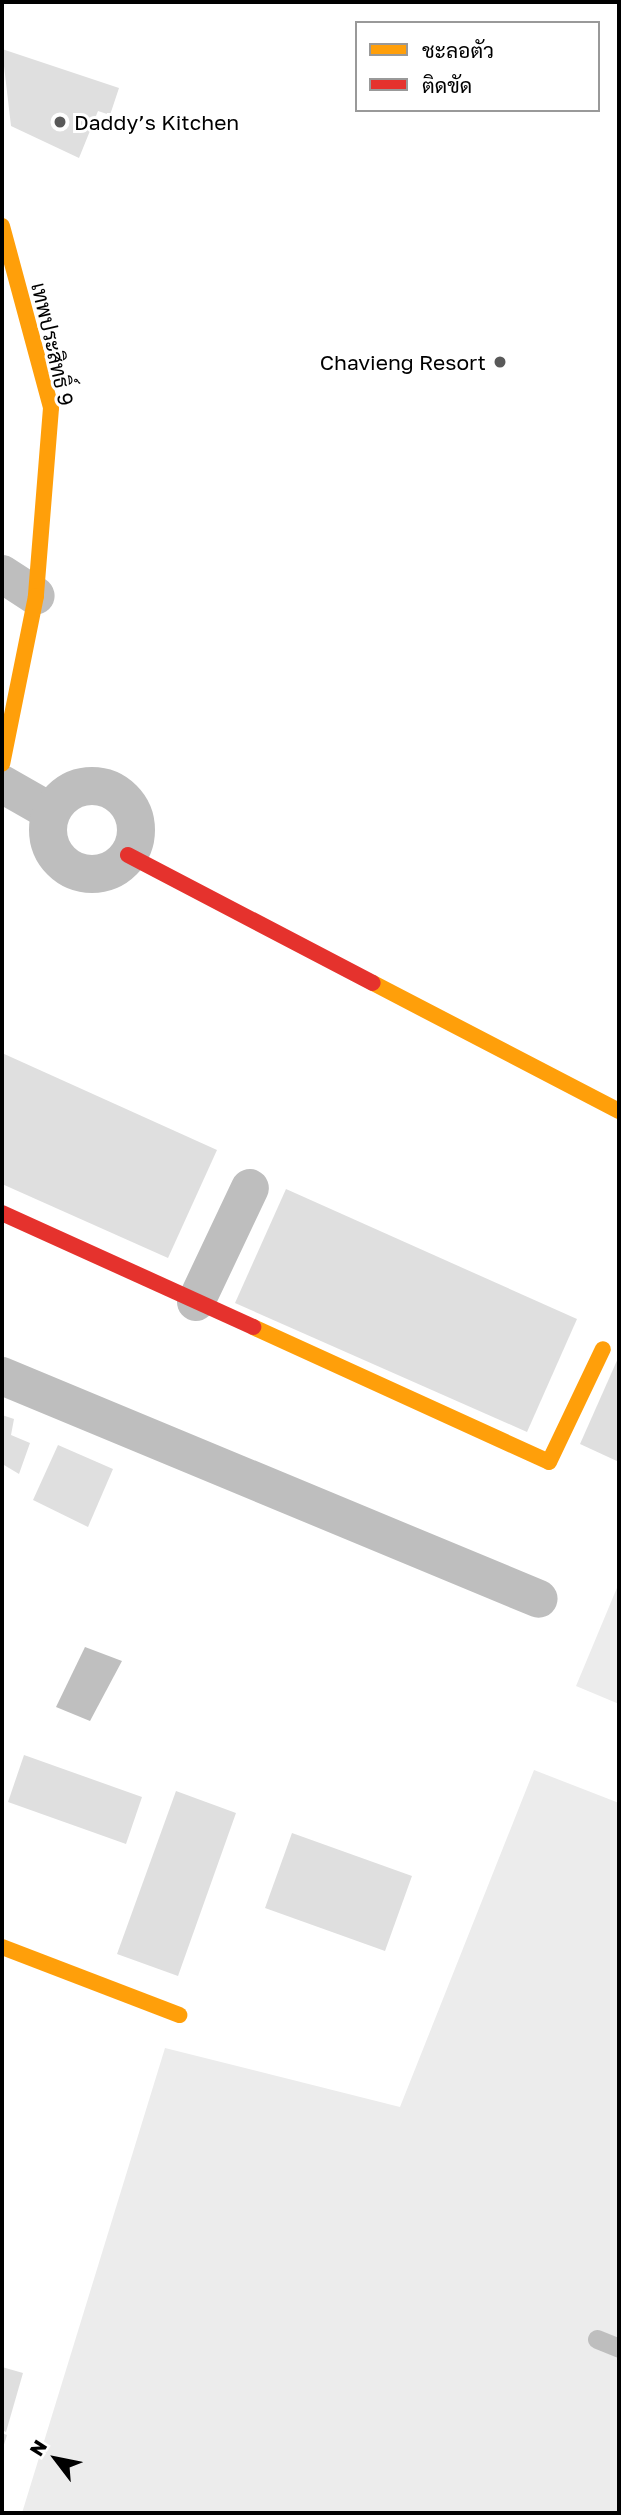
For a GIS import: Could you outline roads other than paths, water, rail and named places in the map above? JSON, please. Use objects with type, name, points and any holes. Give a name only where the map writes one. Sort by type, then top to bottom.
[{"type":"street","name":"เทพประสิทธิ์ 9","points":[[2,226],[51,408],[36,596],[9,693],[2,764]]},
{"type":"street","points":[[2,574],[36,596]]},
{"type":"street","points":[[2,784],[51,812]]},
{"type":"street","points":[[99,786],[113,790],[133,812],[135,834],[128,855],[105,872],[76,872],[64,864],[48,841],[51,812],[70,791],[99,786]]},
{"type":"street","points":[[128,855],[619,1111]]},
{"type":"street","points":[[196,1302],[250,1188]]},
{"type":"street","points":[[2,1213],[549,1462],[603,1349]]},
{"type":"street","points":[[2,1376],[539,1599]]},
{"type":"street","points":[[2,1947],[179,2015]]},
{"type":"lane","points":[[597,2339],[619,2348]]},
{"type":"place","name":"Daddy’s Kitchen","points":[[60,122]]},
{"type":"place","name":"Chavieng Resort","points":[[500,362]]}]
